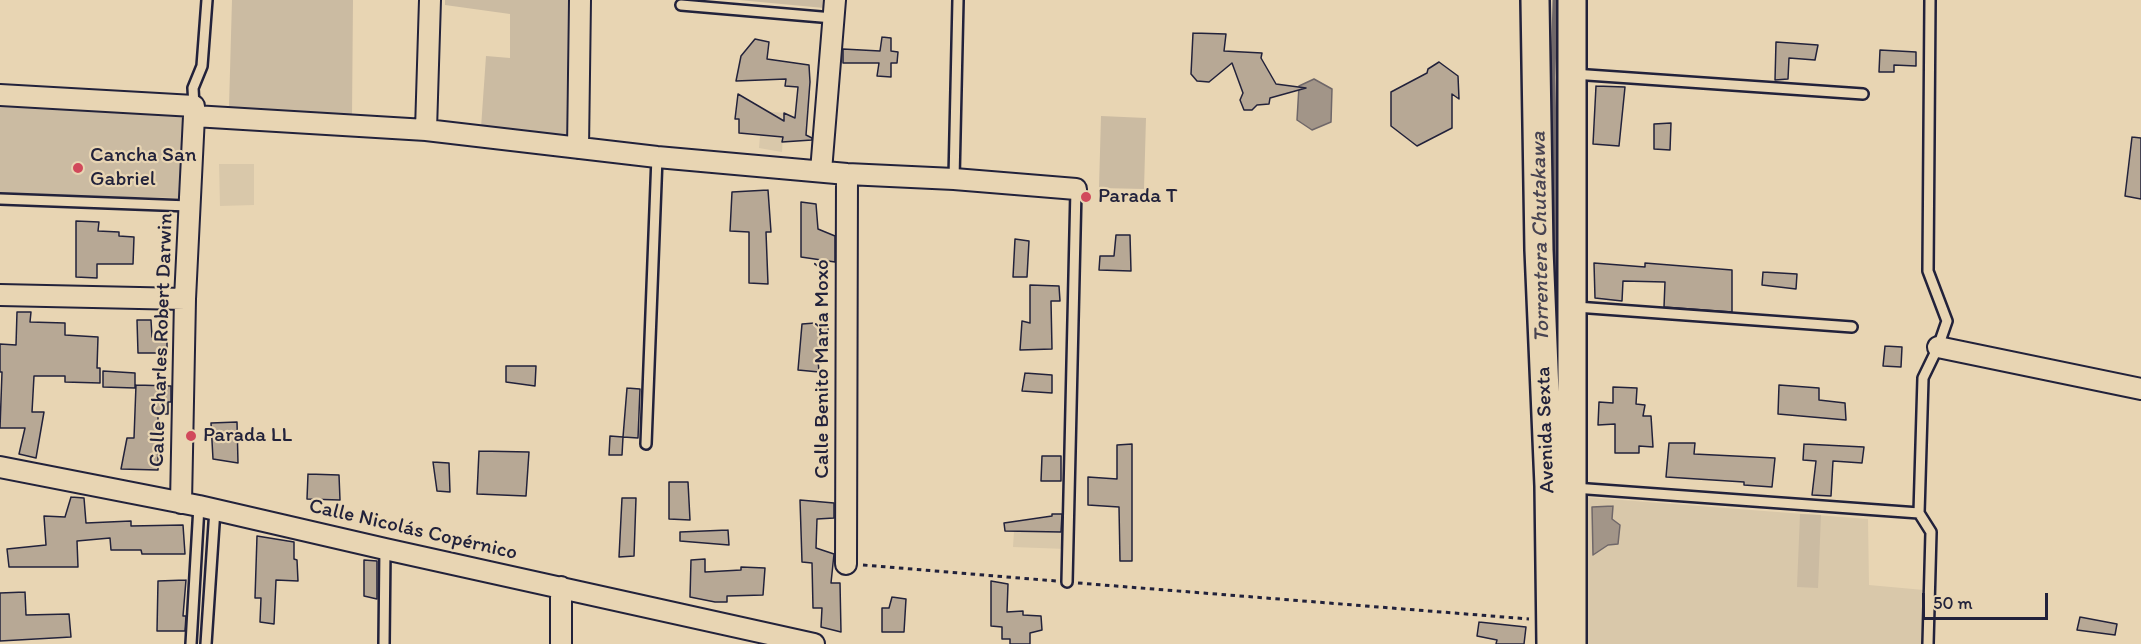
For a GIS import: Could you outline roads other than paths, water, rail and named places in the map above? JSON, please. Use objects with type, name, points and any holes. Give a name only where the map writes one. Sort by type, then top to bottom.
[{"type":"street","points":[[426,130],[430,0]]},
{"type":"street","points":[[578,148],[580,0]]},
{"type":"street","name":"Avenida Sexta","points":[[1535,0],[1539,250],[1572,644]]},
{"type":"street","name":"Avenida Sexta","points":[[1551,632],[1558,486],[1571,307],[1572,0]]},
{"type":"street","points":[[821,171],[834,9]]},
{"type":"street","points":[[0,95],[426,130],[657,157],[847,174],[954,178],[1076,189]]},
{"type":"street","name":"Calle Charles Robert Darwin","points":[[194,111],[185,299],[198,506]]},
{"type":"street","name":"Calle Benito María Moxó","points":[[846,564],[847,174]]},
{"type":"street","points":[[0,295],[185,299]]},
{"type":"street","points":[[1938,347],[2141,389]]},
{"type":"street","name":"Calle Nicolás Copérnico","points":[[0,467],[198,506],[814,644]]},
{"type":"street","points":[[561,587],[561,644]]},
{"type":"lane","name":"Calle Charles Robert Darwin","points":[[194,111],[193,88],[202,66],[207,0]]},
{"type":"lane","points":[[954,178],[958,0]]},
{"type":"lane","points":[[1928,644],[1931,532],[1919,513],[1923,378],[1947,321],[1928,271],[1930,0]]},
{"type":"lane","points":[[681,5],[834,9]]},
{"type":"lane","points":[[1571,74],[1863,94]]},
{"type":"lane","points":[[646,444],[657,157]]},
{"type":"lane","points":[[1067,582],[1076,189]]},
{"type":"lane","points":[[0,199],[189,206]]},
{"type":"lane","points":[[1571,307],[1852,327]]},
{"type":"lane","points":[[1558,486],[1919,513]]},
{"type":"lane","name":"Calle Charles Robert Darwin","points":[[191,644],[198,506]]},
{"type":"lane","name":"Calle Charles Robert Darwin","points":[[198,506],[206,644]]},
{"type":"lane","points":[[384,644],[386,549]]},
{"type":"waterway","name":"Torrentera Chutakawa","points":[[1555,0],[1553,77],[1558,387]]},
{"type":"place","name":"Cancha San Gabriel","points":[[78,168]]},
{"type":"place","name":"Parada T","points":[[1086,197]]},
{"type":"place","name":"Parada LL","points":[[191,436]]}]
